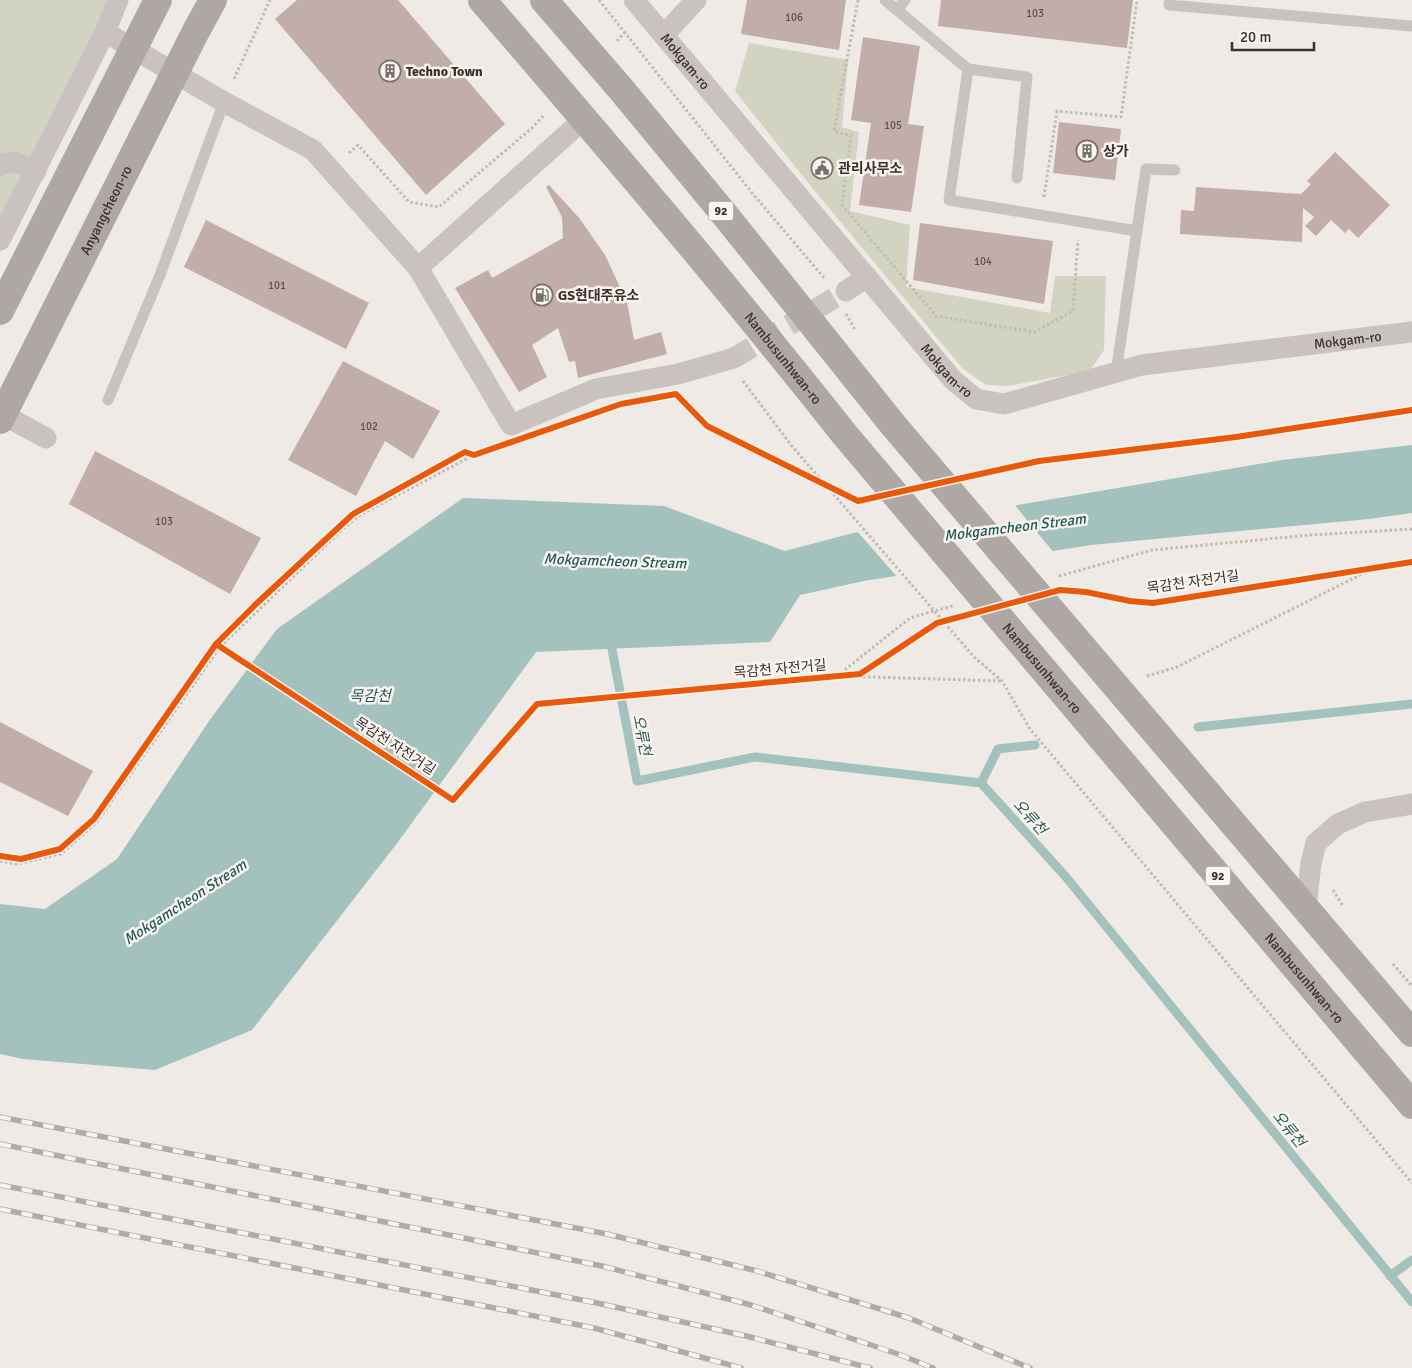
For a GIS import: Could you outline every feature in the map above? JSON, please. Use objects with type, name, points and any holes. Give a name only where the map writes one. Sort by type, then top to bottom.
[{"type":"main road","points":[[0,311],[158,0]]},
{"type":"main road","name":"Anyangcheon-ro","points":[[0,420],[213,0]]},
{"type":"main road","name":"Nambusunhwan-ro","points":[[482,0],[792,368],[845,435],[1412,1105]]},
{"type":"main road","name":"92","points":[[544,0],[719,208],[894,426],[1412,1033]]},
{"type":"street","points":[[0,240],[105,32],[118,0]]},
{"type":"street","name":"Mokgam-ro","points":[[634,0],[953,380],[976,399],[1004,404],[1142,365],[1412,332]]},
{"type":"street","points":[[664,35],[696,0]]},
{"type":"street","points":[[105,32],[224,102],[312,150],[418,268],[511,425],[596,389],[678,374],[736,367]]},
{"type":"street","points":[[418,268],[584,119]]},
{"type":"street","points":[[0,166],[16,162],[36,171]]},
{"type":"street","points":[[839,294],[868,277]]},
{"type":"street","points":[[0,412],[46,438]]},
{"type":"street","points":[[1306,908],[1311,863],[1316,843],[1338,824],[1365,812],[1412,804]]},
{"type":"lane","points":[[885,0],[968,70],[1027,77],[1017,178]]},
{"type":"lane","points":[[897,10],[905,0]]},
{"type":"lane","points":[[1170,0],[1170,5],[1412,26]]},
{"type":"lane","points":[[968,70],[949,200],[1137,231]]},
{"type":"lane","points":[[108,400],[160,276],[224,102]]},
{"type":"lane","points":[[1116,372],[1146,169],[1175,170]]},
{"type":"path","points":[[224,102],[270,0]]},
{"type":"path","points":[[599,0],[753,194],[839,294],[856,332]]},
{"type":"path","points":[[858,0],[834,132],[851,136],[842,205],[936,316],[1034,332],[1073,311],[1080,222]]},
{"type":"path","points":[[1041,215],[1057,110],[1121,117],[1137,0]]},
{"type":"path","points":[[615,43],[628,28]]},
{"type":"path","points":[[367,155],[409,202],[439,207],[546,114]]},
{"type":"path","points":[[736,367],[790,445],[974,657],[1002,681],[1030,729],[1412,1183]]},
{"type":"path","points":[[0,856],[21,859],[60,849],[94,819],[218,645],[255,605],[354,514],[465,452],[474,455],[484,452]]},
{"type":"path","points":[[804,474],[840,492]]},
{"type":"path","points":[[1058,576],[1152,550],[1310,535],[1412,529]]},
{"type":"path","points":[[1348,571],[1386,565]]},
{"type":"path","points":[[1147,676],[1177,667],[1378,566]]},
{"type":"path","points":[[837,676],[910,618],[956,605]]},
{"type":"path","points":[[937,623],[947,620]]},
{"type":"path","points":[[218,645],[228,652]]},
{"type":"path","points":[[0,861],[17,864],[61,854],[97,822],[218,645]]},
{"type":"path","points":[[837,676],[1002,681]]},
{"type":"green space","points":[[0,0],[126,0],[0,244]]},
{"type":"green space","points":[[749,43],[848,60],[842,127],[859,132],[850,211],[910,225],[906,287],[1050,313],[1055,276],[1106,276],[1104,350],[1090,371],[1008,386],[986,385],[962,368],[809,184],[735,91]]},
{"type":"water","name":"목감천","points":[[1412,445],[1412,513],[1369,519],[1091,545],[864,581],[800,595],[770,642],[536,652],[398,842],[252,1030],[155,1070],[23,1059],[0,1054],[0,904],[45,909],[117,859],[209,721],[277,629],[463,498],[664,506],[785,551],[853,533],[1282,460]]},
{"type":"pier","points":[[1013,503],[1055,554],[899,579],[856,530]]},
{"type":"building","name":"Techno Town","points":[[297,0],[398,0],[505,124],[426,195],[275,19]]},
{"type":"building","points":[[747,0],[846,0],[839,50],[741,34]]},
{"type":"building","points":[[941,0],[1133,0],[1127,48],[938,26]]},
{"type":"building","points":[[863,37],[920,46],[908,124],[924,126],[911,212],[859,205],[871,123],[851,120]]},
{"type":"building","name":"상가","points":[[1059,122],[1121,129],[1115,180],[1053,173]]},
{"type":"building","points":[[1335,152],[1390,205],[1358,238],[1349,229],[1345,233],[1331,220],[1316,236],[1305,226],[1314,217],[1303,208],[1302,242],[1180,234],[1181,210],[1194,211],[1196,187],[1301,194],[1311,184],[1307,181]]},
{"type":"building","name":"GS현대주유소","points":[[549,185],[580,219],[605,255],[627,302],[634,340],[661,332],[667,354],[578,378],[575,361],[569,362],[558,328],[532,345],[547,377],[519,392],[455,288],[488,270],[492,278],[563,238],[562,217],[546,187]]},
{"type":"building","points":[[206,220],[369,303],[346,349],[184,267]]},
{"type":"building","points":[[920,223],[1053,241],[1044,304],[913,280]]},
{"type":"building","points":[[343,361],[440,411],[413,459],[385,441],[356,496],[288,460]]},
{"type":"building","points":[[95,451],[261,538],[230,594],[69,504]]},
{"type":"building","points":[[0,722],[93,771],[68,816],[0,782]]},
{"type":"waterway","name":"오류천","points":[[610,639],[637,781],[755,757],[981,783],[1066,877],[1412,1302]]},
{"type":"waterway","points":[[1198,727],[1412,704]]},
{"type":"waterway","points":[[981,783],[998,749],[1035,745]]},
{"type":"waterway","points":[[1390,1276],[1412,1260]]},
{"type":"tunnel","points":[[734,358],[846,291]]},
{"type":"railway","points":[[0,1117],[607,1234],[757,1271],[909,1318],[1030,1368]]},
{"type":"railway","points":[[0,1144],[602,1266],[751,1305],[898,1354],[933,1368]]},
{"type":"railway","points":[[0,1185],[597,1303],[746,1336],[870,1368]]},
{"type":"railway","points":[[0,1209],[594,1328],[741,1368]]},
{"type":"cycle path","points":[[0,856],[21,859],[60,849],[94,819],[216,644],[255,605],[353,514],[465,452],[474,455],[621,404],[676,394],[707,426],[858,501],[1039,461],[1236,437],[1412,410]]},
{"type":"cycle path","name":"목감천 자전거길","points":[[216,644],[453,800],[537,704],[860,674],[937,623],[1060,590],[1086,592],[1130,601],[1153,603],[1412,562]]},
{"type":"place","name":"Techno Town","points":[[390,71]]},
{"type":"place","name":"상가","points":[[1087,151]]},
{"type":"place","name":"관리사무소","points":[[822,168]]},
{"type":"place","name":"GS현대주유소","points":[[542,295]]},
{"type":"water label","name":"Mokgamcheon Stream","points":[[1015,527]]},
{"type":"water label","name":"Mokgamcheon Stream","points":[[615,561]]},
{"type":"water label","name":"Mokgamcheon Stream","points":[[185,902]]}]
